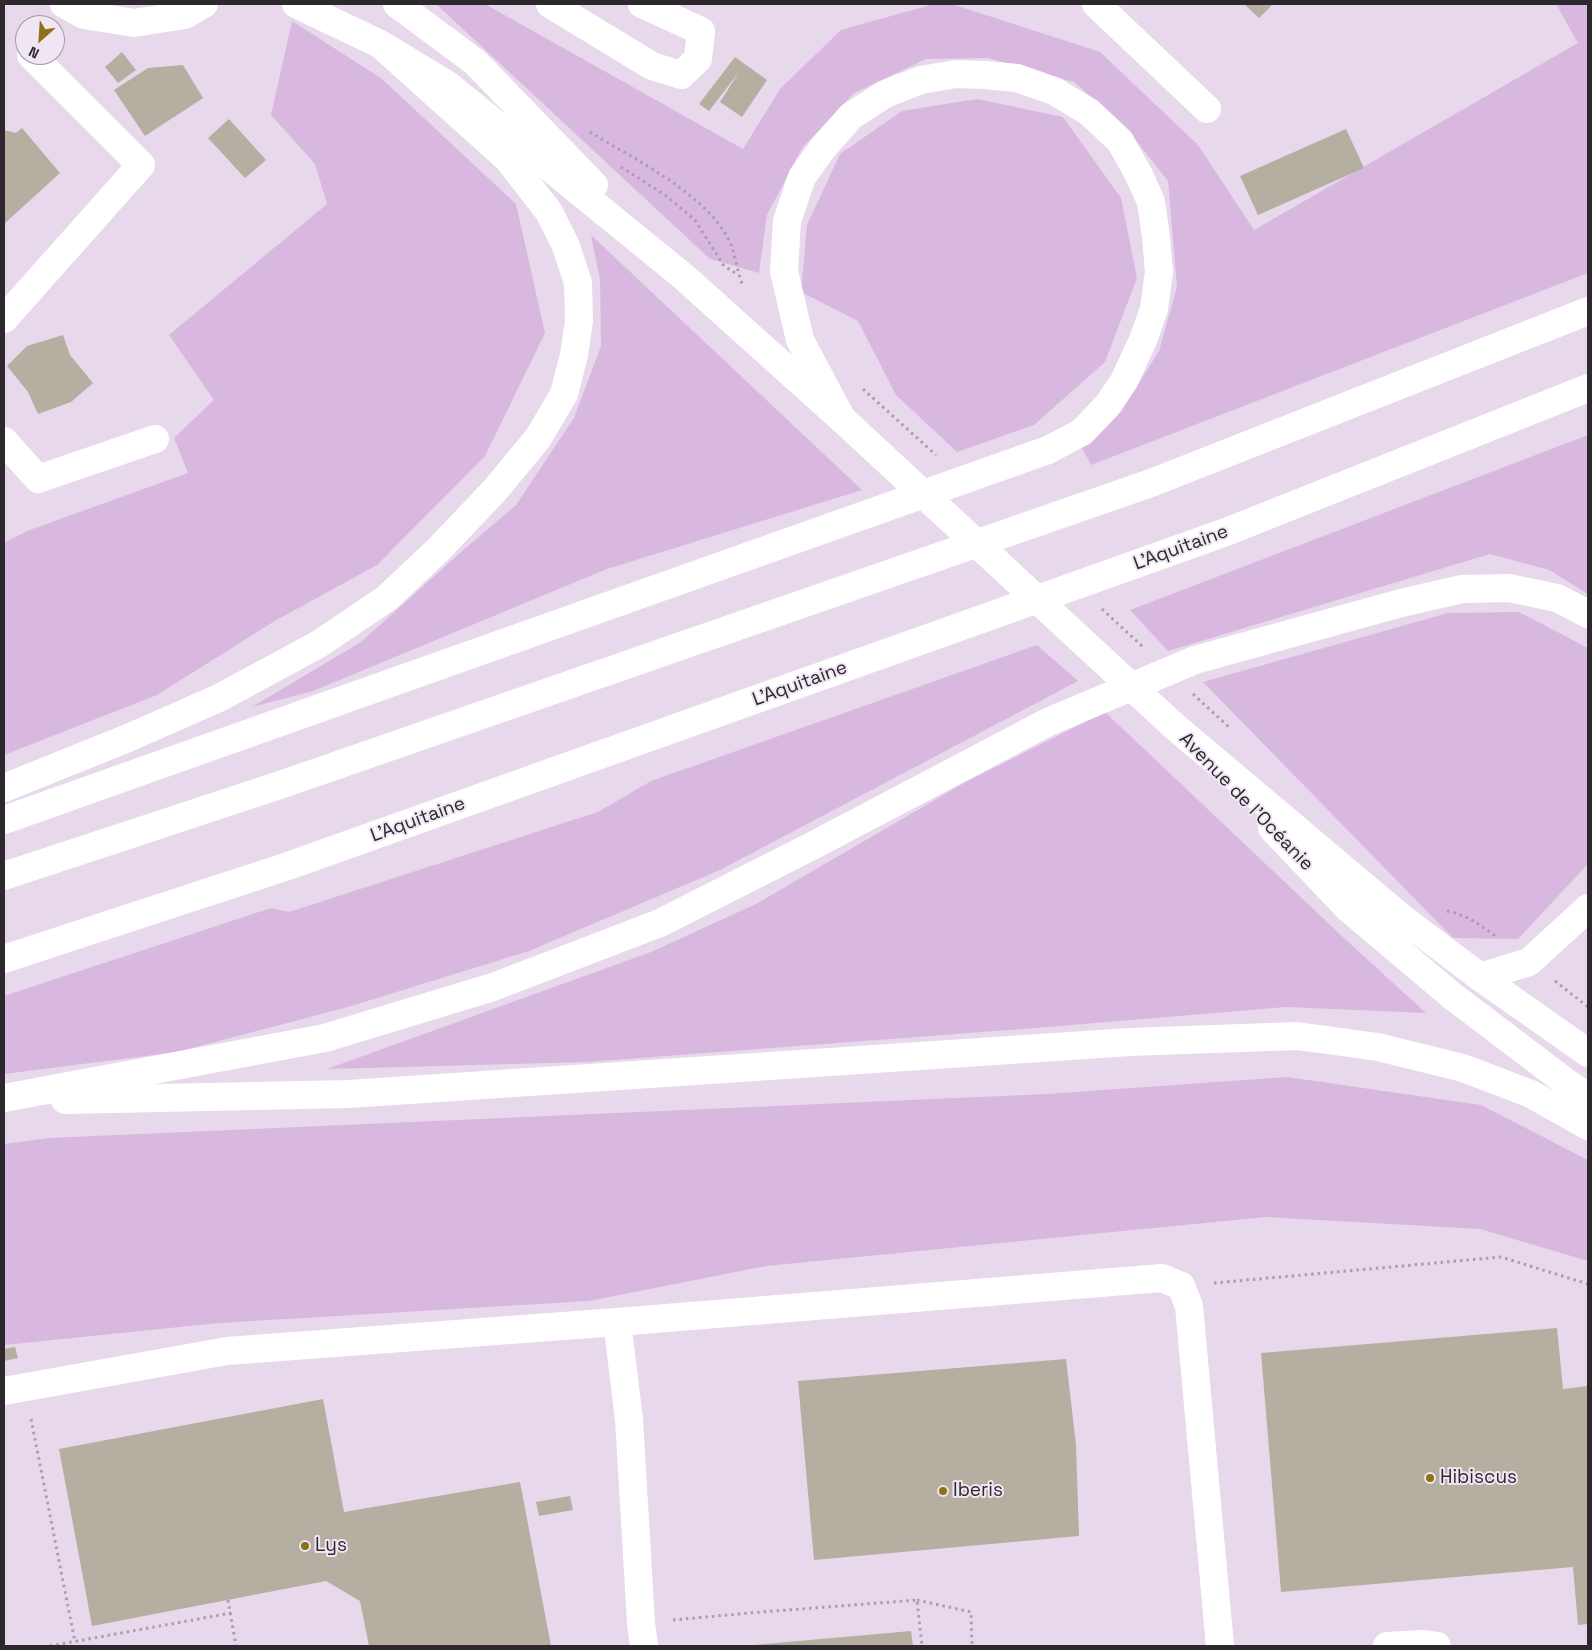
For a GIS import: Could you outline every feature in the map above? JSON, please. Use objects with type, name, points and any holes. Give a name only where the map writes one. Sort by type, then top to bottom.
[{"type":"main road","points":[[64,4],[84,15],[134,24],[184,15],[204,4]]},
{"type":"main road","points":[[296,4],[380,44],[448,84],[684,277],[842,419],[1174,726]]},
{"type":"main road","points":[[397,4],[475,62],[684,277]]},
{"type":"main road","points":[[550,4],[652,66],[681,75],[698,59],[701,31],[642,4]]},
{"type":"main road","points":[[1096,4],[1207,109]]},
{"type":"main road","points":[[4,788],[128,738],[219,698],[319,644],[387,598],[439,549],[495,490],[538,438],[564,394],[574,355],[579,321],[578,283],[566,246],[549,212],[508,159],[380,44]]},
{"type":"main road","points":[[4,319],[141,165],[41,65]]},
{"type":"main road","points":[[4,820],[1039,453],[1082,432],[1107,406],[1124,381],[1143,340],[1154,308],[1159,272],[1151,202],[1139,175],[1120,141],[1089,112],[1054,91],[1017,78],[985,74],[956,74],[921,80],[885,94],[851,116],[822,149],[802,177],[787,221],[784,271],[800,340],[842,419]]},
{"type":"main road","points":[[4,876],[270,788],[1151,483],[1588,311]]},
{"type":"main road","name":"L'Aquitaine","points":[[4,959],[288,866],[1226,532],[1588,388]]},
{"type":"main road","points":[[4,441],[38,479],[155,438]]},
{"type":"main road","points":[[4,1100],[325,1038],[493,987],[660,924],[1048,722],[1195,660],[1401,603],[1462,589],[1509,588],[1557,598],[1588,614]]},
{"type":"main road","name":"Avenue de l'Océanie","points":[[1174,726],[1404,919],[1480,978],[1588,1053]]},
{"type":"main road","name":"Avenue de l'Océanie","points":[[1174,726],[1348,908],[1451,995],[1588,1097]]},
{"type":"main road","points":[[1480,978],[1529,962],[1588,908]]},
{"type":"main road","points":[[4,1100],[349,1094],[1130,1042],[1297,1036],[1378,1047],[1463,1068],[1531,1094],[1588,1126]]},
{"type":"main road","points":[[14,1389],[227,1351],[1162,1278],[1182,1286],[1189,1306],[1220,1646]]},
{"type":"main road","points":[[617,1322],[629,1419],[643,1635]]},
{"type":"main road","points":[[1387,1646],[1422,1644],[1437,1646]]},
{"type":"path","points":[[589,132],[664,176],[702,205],[718,223],[729,242],[735,257],[738,274],[724,266],[695,220],[665,195],[619,166]]},
{"type":"path","points":[[867,392],[940,460]]},
{"type":"path","points":[[1101,609],[1145,650]]},
{"type":"path","points":[[1189,690],[1226,724]]},
{"type":"path","points":[[1550,977],[1588,1007]]},
{"type":"path","points":[[1182,1286],[1501,1257],[1588,1284]]},
{"type":"path","points":[[14,1389],[75,1642]]},
{"type":"path","points":[[228,1600],[236,1646]]},
{"type":"path","points":[[917,1600],[922,1646]]},
{"type":"path","points":[[643,1635],[749,1612],[917,1600],[971,1612],[972,1646]]},
{"type":"path","points":[[50,1646],[230,1613]]},
{"type":"shaded area","points":[[4,4],[1588,4],[1588,1646],[4,1646]]},
{"type":"shaded area","points":[[436,4],[485,4],[743,149],[780,89],[841,30],[934,4],[952,4],[1100,52],[1198,145],[1254,230],[1578,43],[1556,4],[1588,4],[1588,273],[1091,465],[1081,446],[1121,412],[1159,351],[1177,287],[1168,181],[1126,128],[1074,82],[988,58],[926,59],[854,93],[802,148],[767,215],[759,273],[710,259]]},
{"type":"shaded area","points":[[292,21],[382,79],[516,204],[545,333],[485,456],[377,565],[273,622],[157,695],[4,755],[4,543],[27,531],[188,473],[174,438],[214,400],[169,335],[327,204],[315,164],[271,115]]},
{"type":"shaded area","points":[[977,99],[1063,117],[1121,198],[1137,278],[1105,362],[1034,425],[957,452],[896,395],[858,321],[801,292],[807,225],[840,154],[902,111]]},
{"type":"shaded area","points":[[591,235],[862,490],[607,569],[313,691],[252,707],[361,642],[516,505],[574,418],[601,346],[600,280]]},
{"type":"shaded area","points":[[1588,435],[1588,594],[1549,570],[1490,554],[1168,651],[1130,610]]},
{"type":"shaded area","points":[[1519,612],[1588,648],[1588,864],[1518,939],[1453,938],[1203,682],[1448,613]]},
{"type":"shaded area","points":[[1037,645],[1078,681],[720,870],[529,951],[348,1007],[177,1052],[4,1074],[4,996],[271,908],[289,912],[598,812],[651,781]]},
{"type":"shaded area","points":[[1105,712],[1426,1013],[1286,1007],[587,1062],[327,1069],[651,952],[756,904],[964,783]]},
{"type":"shaded area","points":[[1287,1077],[1481,1105],[1588,1160],[1588,1261],[1480,1229],[1266,1217],[766,1266],[589,1301],[219,1323],[4,1345],[4,1144],[49,1138],[1047,1094]]},
{"type":"building","points":[[1244,4],[1273,4],[1259,18]]},
{"type":"building","points":[[122,52],[136,70],[118,83],[105,67]]},
{"type":"building","points":[[735,57],[767,80],[742,117],[720,102],[739,72],[709,111],[699,104]]},
{"type":"building","points":[[183,65],[203,98],[145,136],[114,90],[148,68]]},
{"type":"building","points":[[229,119],[266,160],[245,178],[208,138]]},
{"type":"building","points":[[22,128],[60,173],[4,224],[4,130],[16,133]]},
{"type":"building","points":[[1346,129],[1364,168],[1258,215],[1240,176]]},
{"type":"building","points":[[63,335],[70,355],[93,383],[71,402],[38,414],[28,392],[7,366],[27,346]]},
{"type":"building","name":"Hibiscus","points":[[1557,1328],[1563,1389],[1588,1386],[1588,1624],[1578,1625],[1573,1567],[1281,1592],[1261,1353]]},
{"type":"building","points":[[15,1347],[18,1358],[4,1361],[4,1349]]},
{"type":"building","name":"Iberis","points":[[1066,1359],[1076,1445],[1079,1536],[814,1560],[798,1381]]},
{"type":"building","name":"Lys","points":[[323,1399],[344,1512],[520,1482],[551,1646],[369,1646],[360,1601],[326,1581],[92,1626],[59,1449]]},
{"type":"building","points":[[570,1496],[573,1510],[539,1516],[536,1502]]},
{"type":"building","points":[[911,1631],[913,1646],[754,1646],[754,1645]]},
{"type":"place","name":"Hibiscus","points":[[1430,1478]]},
{"type":"place","name":"Iberis","points":[[943,1491]]},
{"type":"place","name":"Lys","points":[[305,1546]]}]
